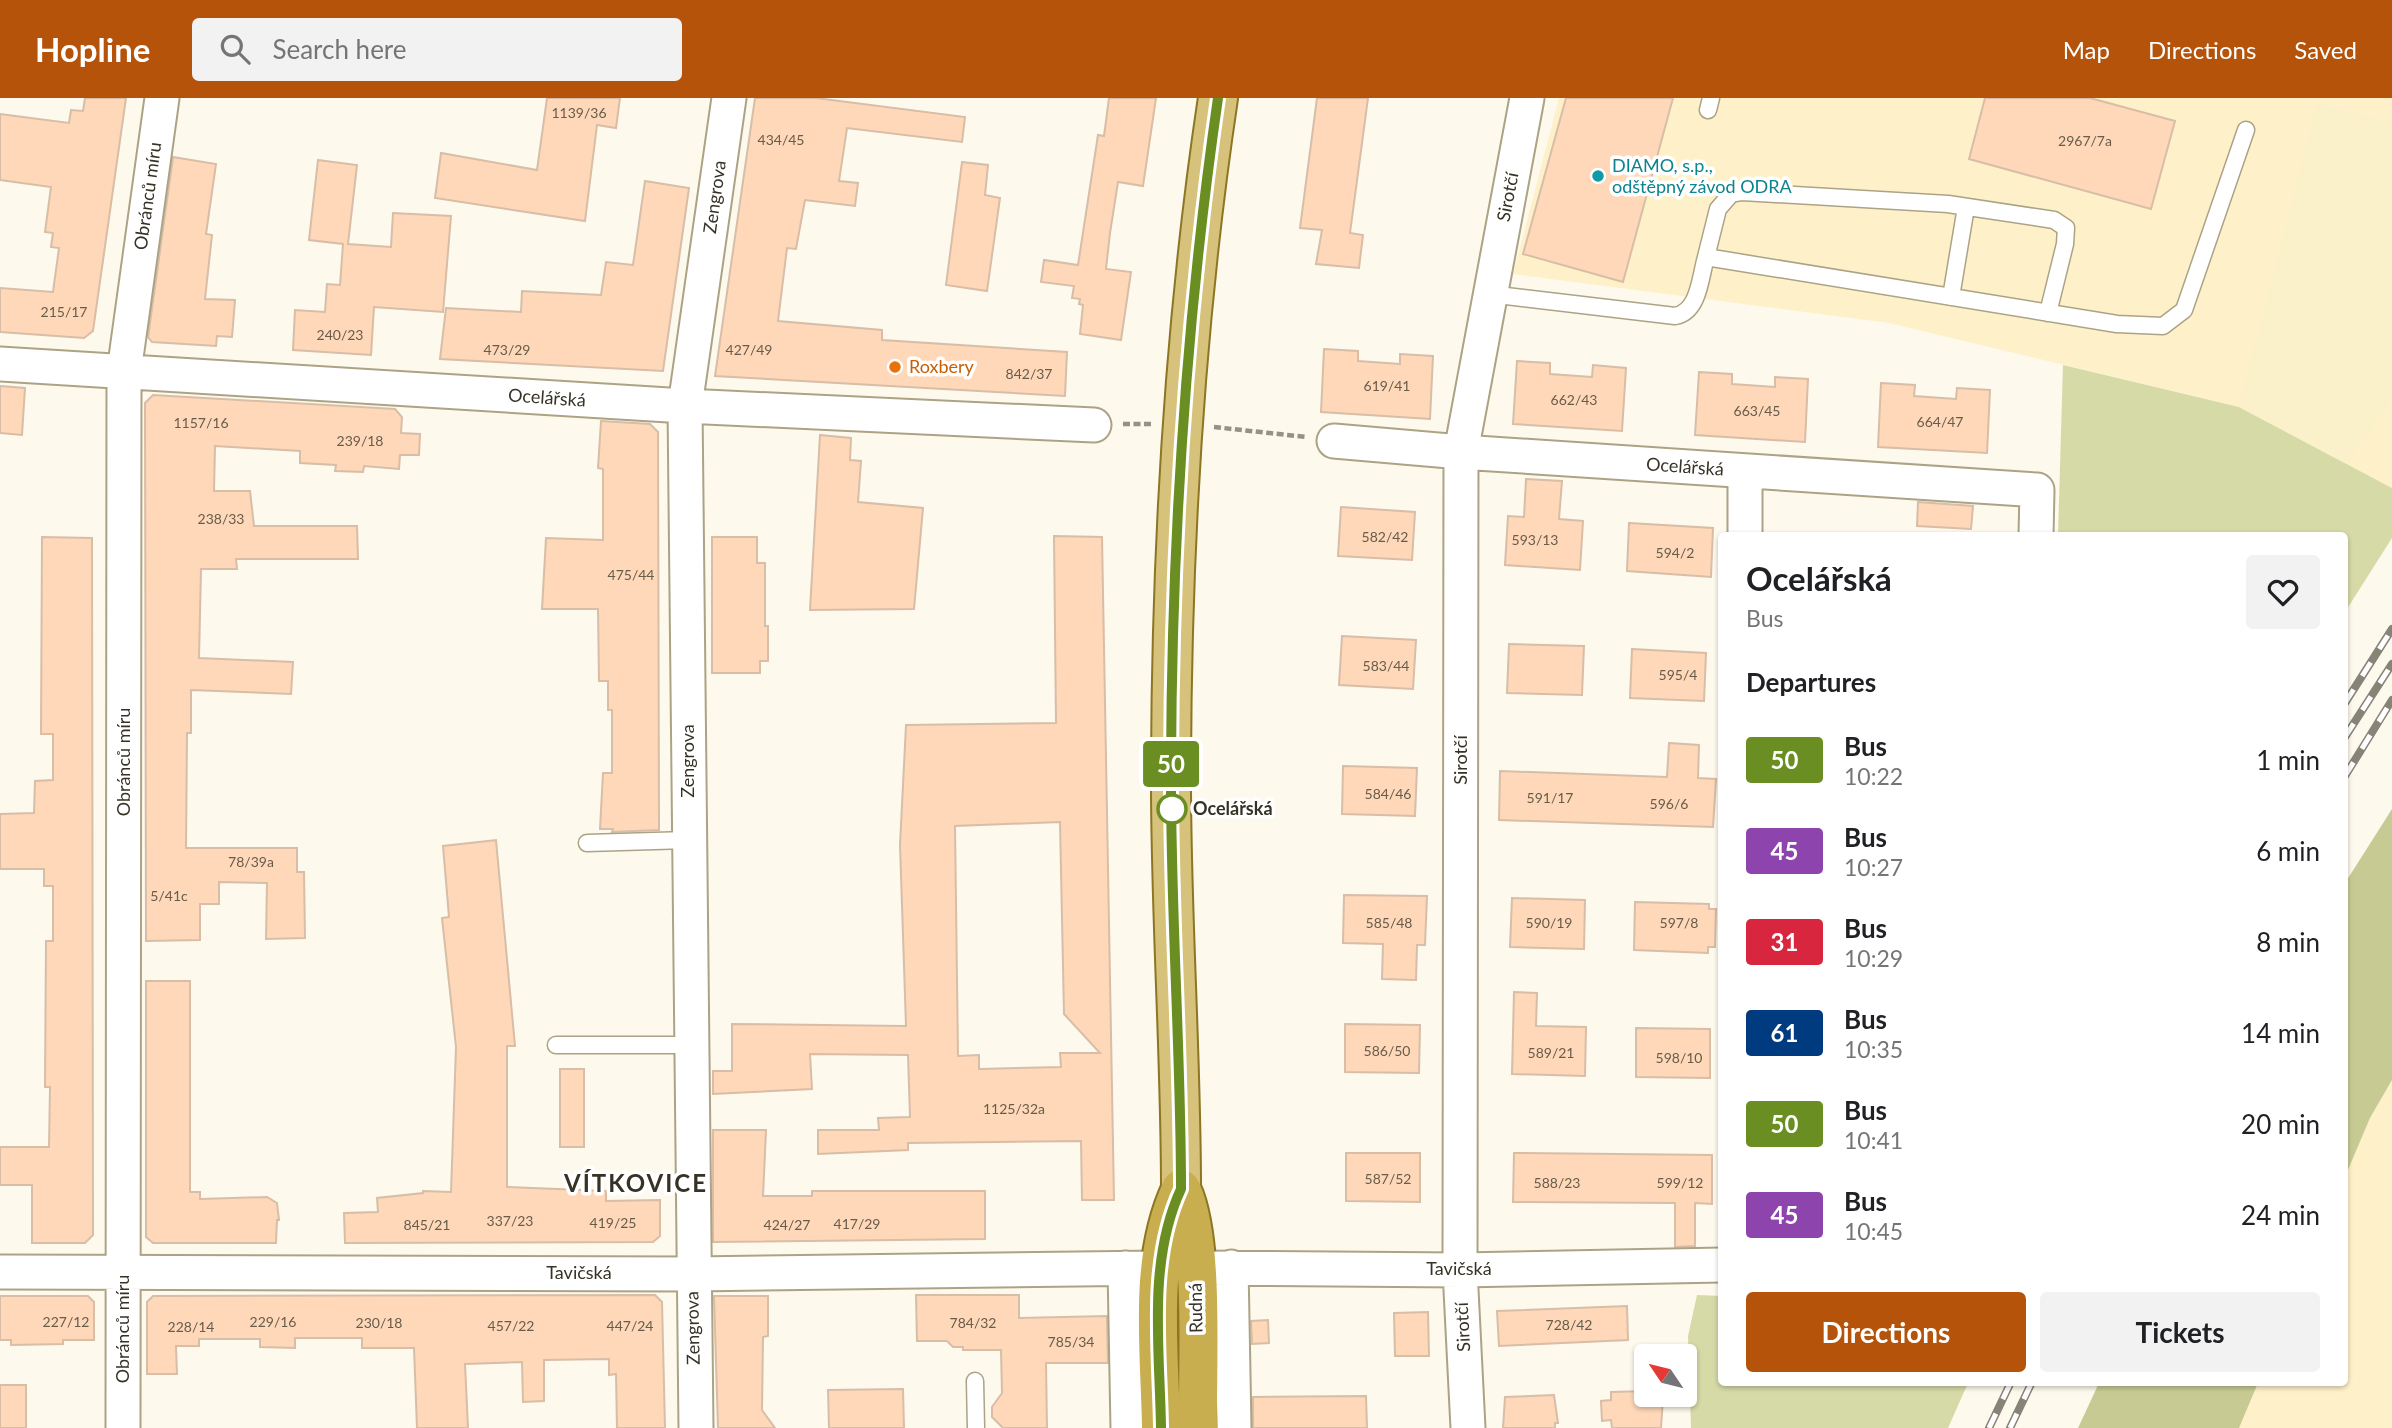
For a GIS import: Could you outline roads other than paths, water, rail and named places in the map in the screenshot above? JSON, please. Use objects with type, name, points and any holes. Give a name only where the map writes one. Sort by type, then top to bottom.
[{"type":"highway","name":"Rudná","points":[[1181,1189],[1174,1204],[1177,1268],[1198,1428]]},
{"type":"highway","name":"Rudná","points":[[1161,1428],[1177,1268]]},
{"type":"main road","name":"Rudná","points":[[1181,1189],[1171,783],[1174,586],[1182,425],[1205,184],[1217,98]]},
{"type":"street","name":"Obránců míru","points":[[123,1428],[124,372],[162,98]]},
{"type":"street","name":"Zengrova","points":[[696,1428],[692,1274],[685,407],[729,98]]},
{"type":"street","name":"Sirotčí","points":[[1468,1428],[1461,1270],[1461,452],[1527,98]]},
{"type":"street","name":"Ocelářská","points":[[0,365],[685,407],[1094,425]]},
{"type":"street","name":"Ocelářská","points":[[1334,441],[1461,452],[2037,489],[2036,532]]},
{"type":"street","points":[[1745,471],[1745,532]]},
{"type":"street","name":"Tavičská","points":[[0,1272],[123,1270],[692,1274],[1177,1268],[1461,1270],[1718,1265]]},
{"type":"street","points":[[1128,1428],[1177,1268]]},
{"type":"street","points":[[1177,1268],[1234,1428]]},
{"type":"lane","points":[[1706,257],[2117,324],[2163,326],[2184,310],[2246,130]]},
{"type":"lane","points":[[1489,294],[1675,316],[1685,314],[1693,306],[1718,209],[1731,194],[1966,207],[2054,220],[2066,228],[2065,244],[2048,313]]},
{"type":"lane","points":[[1951,297],[1966,207]]},
{"type":"lane","points":[[587,843],[688,840]]},
{"type":"lane","points":[[556,1045],[690,1045]]},
{"type":"lane","points":[[975,1381],[976,1428]]},
{"type":"railway","points":[[2348,698],[2392,629]]},
{"type":"railway","points":[[2348,732],[2392,664]]},
{"type":"railway","points":[[2348,771],[2392,700]]},
{"type":"railway","points":[[1989,1428],[2009,1386]]},
{"type":"railway","points":[[2010,1428],[2030,1386]]},
{"type":"place","name":"DIAMO, s.p., odštěpný závod ODRA","points":[[1598,176]]},
{"type":"place","name":"Roxbery","points":[[895,367]]},
{"type":"place","name":"Ocelářská","points":[[1172,809]]},
{"type":"district","name":"VÍTKOVICE","points":[[636,1184]]}]
